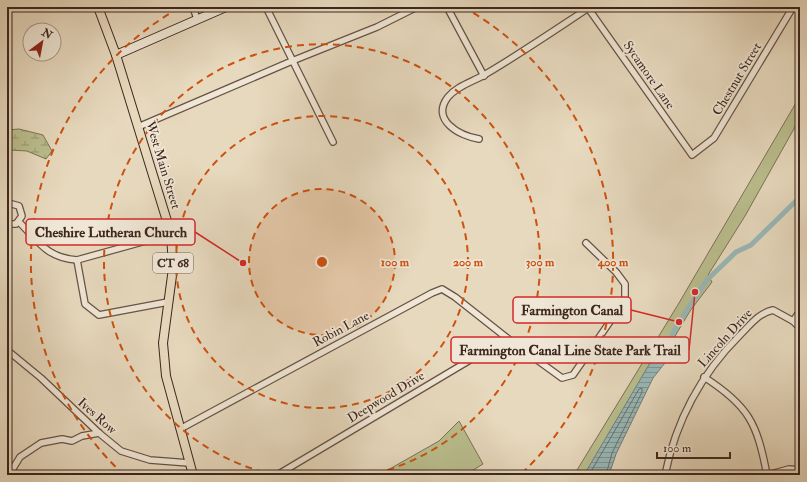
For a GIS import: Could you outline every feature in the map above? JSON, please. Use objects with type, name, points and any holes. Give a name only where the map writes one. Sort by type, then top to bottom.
[{"type":"main road","name":"West Main Street","points":[[98,7],[116,55],[172,234],[173,268],[163,343],[166,376],[193,475]]},
{"type":"street","points":[[193,7],[198,19]]},
{"type":"street","points":[[116,55],[226,7]]},
{"type":"street","points":[[266,7],[333,142]]},
{"type":"street","points":[[138,127],[292,61],[377,27],[417,7]]},
{"type":"street","points":[[446,7],[484,76]]},
{"type":"street","name":"Chestnut Street","points":[[692,155],[714,138],[792,7]]},
{"type":"street","points":[[479,139],[465,137],[453,130],[445,120],[443,109],[446,99],[454,90],[484,76],[589,8]]},
{"type":"street","name":"Sycamore Lane","points":[[589,8],[692,155]]},
{"type":"street","points":[[7,205],[15,204],[21,209],[22,216],[19,222],[13,225],[7,224]]},
{"type":"street","points":[[19,222],[49,253],[64,259],[77,260],[172,234]]},
{"type":"street","points":[[507,338],[562,378],[573,375],[625,300],[625,284],[616,272],[586,243]]},
{"type":"street","points":[[77,260],[85,304],[99,315],[168,302]]},
{"type":"street","name":"Robin Lane","points":[[180,429],[432,292],[442,289],[455,297],[507,338]]},
{"type":"street","name":"Lincoln Drive","points":[[665,475],[676,430],[689,401],[704,377],[727,348],[763,312],[773,310],[793,321],[800,328]]},
{"type":"street","points":[[793,321],[800,311]]},
{"type":"street","name":"Deepwood Drive","points":[[277,475],[507,338]]},
{"type":"street","name":"Ives Row","points":[[7,350],[41,378],[99,433],[121,451],[150,460],[189,463]]},
{"type":"street","points":[[704,377],[728,392],[742,406],[753,424],[761,444],[767,475],[789,469],[800,470]]},
{"type":"street","points":[[9,475],[20,457],[41,443],[62,440],[72,441],[82,436],[99,433]]},
{"type":"green space","points":[[800,96],[800,118],[745,216],[708,275],[712,282],[690,311],[592,475],[574,475],[679,303]]},
{"type":"green space","points":[[19,129],[43,135],[52,151],[46,159],[27,151],[10,150],[7,146],[7,130]]},
{"type":"green space","points":[[459,421],[483,464],[465,475],[379,475],[439,441]]},
{"type":"water","points":[[660,346],[668,351],[668,359],[653,378],[616,454],[609,475],[584,475]]},
{"type":"waterway","points":[[662,354],[679,322],[707,280],[736,252],[751,245],[800,197]]},
{"type":"place","name":"Cheshire Lutheran Church","points":[[243,263]]},
{"type":"place","name":"Farmington Canal Line State Park Trail","points":[[695,292]]},
{"type":"place","name":"Farmington Canal","points":[[679,322]]}]
